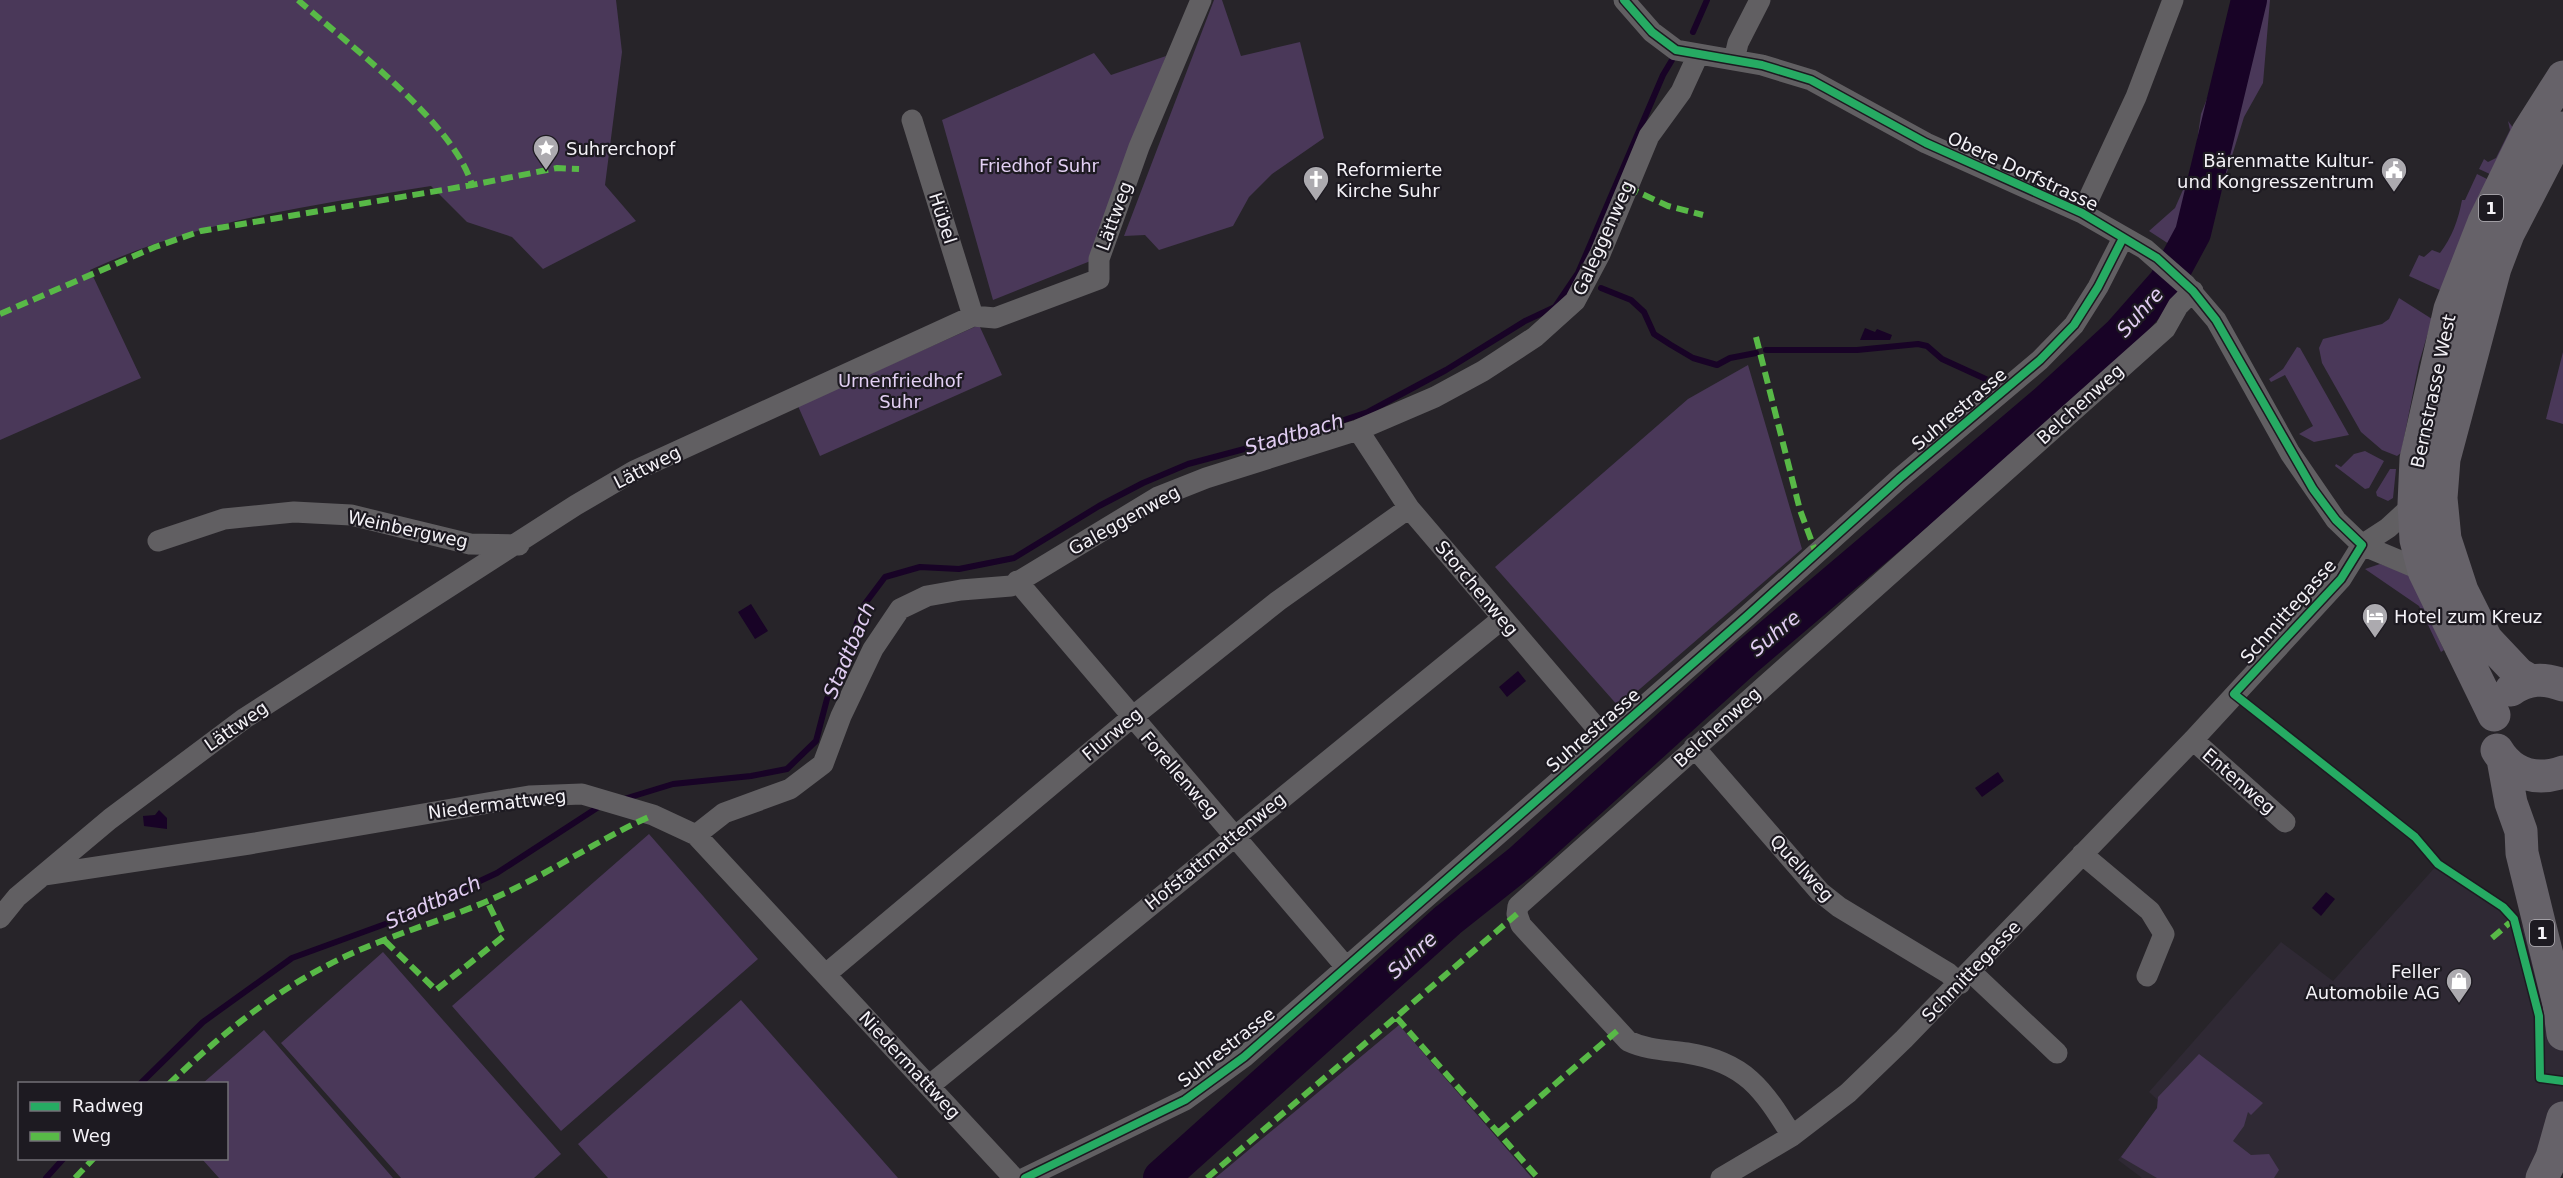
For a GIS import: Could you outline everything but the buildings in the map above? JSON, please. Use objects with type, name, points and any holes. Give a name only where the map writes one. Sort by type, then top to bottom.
[{"type":"main road","name":"Bernstrasse West","points":[[2494,714],[2424,571],[2416,540],[2414,504],[2416,459],[2450,309],[2489,212],[2528,132],[2563,77]]},
{"type":"main road","name":"Bernstrasse West","points":[[2531,681],[2519,674],[2486,639],[2462,591],[2445,540],[2441,498],[2444,459],[2495,268],[2508,234],[2563,128]]},
{"type":"main road","points":[[2494,714],[2508,692],[2531,681],[2542,679],[2563,685]]},
{"type":"main road","name":"1","points":[[2494,714],[2492,733],[2503,759],[2511,803],[2521,831],[2522,853],[2557,996],[2563,1034]]},
{"type":"main road","name":"1","points":[[2503,759],[2511,767],[2529,776],[2557,774]]},
{"type":"main road","name":"1","points":[[2521,831],[2530,804],[2557,774]]},
{"type":"main road","points":[[2542,1178],[2552,1157],[2563,1118]]},
{"type":"street","name":"Lättweg","points":[[0,918],[17,897],[100,828],[245,718],[634,471],[973,316],[995,318],[1099,279],[1099,259],[1149,119],[1201,0]]},
{"type":"street","name":"Obere Dorfstrasse","points":[[1624,0],[1652,32],[1669,45],[1698,55],[1734,60],[1811,80],[1926,143],[2082,213],[2157,258],[2190,288],[2216,320],[2313,489],[2336,520],[2362,545]]},
{"type":"street","points":[[1734,60],[1738,43],[1760,0]]},
{"type":"street","points":[[2082,213],[2136,97],[2173,0]]},
{"type":"street","name":"Galeggenweg","points":[[696,835],[724,813],[790,789],[823,764],[841,716],[873,650],[900,609],[927,596],[961,590],[1011,586],[1158,497],[1206,478],[1358,430],[1435,397],[1484,371],[1535,337],[1575,301],[1600,254],[1649,136],[1680,92],[1698,55]]},
{"type":"street","name":"Hübel","points":[[912,120],[973,316]]},
{"type":"street","name":"Suhrestrasse","points":[[1025,1178],[1185,1100],[1244,1057],[1900,478],[2040,360],[2074,325],[2098,287],[2122,238]]},
{"type":"street","name":"Belchenweg","points":[[1792,1136],[1774,1107],[1747,1077],[1728,1063],[1708,1057],[1643,1048],[1628,1041],[1521,925],[1517,914],[1518,906],[2165,329],[2190,288]]},
{"type":"street","name":"Storchenweg","points":[[1358,430],[1409,508],[1606,739]]},
{"type":"street","points":[[2362,545],[2388,528],[2414,504]]},
{"type":"street","name":"Flurweg","points":[[826,974],[1131,718],[1278,601],[1409,508]]},
{"type":"street","name":"Weinbergweg","points":[[158,541],[224,519],[294,512],[351,515],[470,543],[519,544]]},
{"type":"street","points":[[2362,545],[2424,571]]},
{"type":"street","name":"Schmittegasse","points":[[1721,1178],[1792,1136],[1848,1093],[1965,978],[2193,740],[2341,579],[2362,545]]},
{"type":"street","name":"Forellenweg","points":[[1017,581],[1131,718],[1346,967]]},
{"type":"street","name":"Hofstattmattenweg","points":[[929,1086],[1502,619]]},
{"type":"street","name":"Entenweg","points":[[2193,740],[2285,822]]},
{"type":"street","name":"Quellweg","points":[[1694,747],[1820,892],[1839,907],[1948,974],[1965,978],[2058,1053]]},
{"type":"street","name":"Niedermattweg","points":[[44,875],[529,796],[582,794],[638,811],[696,835],[1014,1178]]},
{"type":"street","points":[[100,828],[97,847],[106,866]]},
{"type":"street","points":[[2082,854],[2150,911],[2164,934],[2147,976]]},
{"type":"shaded area","points":[[1865,328],[1875,332],[1877,329],[1892,335],[1890,340],[1860,340]]},
{"type":"shaded area","points":[[751,604],[768,631],[755,639],[738,612]]},
{"type":"shaded area","points":[[1518,671],[1526,681],[1507,697],[1499,687]]},
{"type":"shaded area","points":[[1998,772],[2004,781],[1982,797],[1975,788]]},
{"type":"shaded area","points":[[159,810],[167,818],[167,829],[144,826],[143,816],[155,815]]},
{"type":"shaded area","points":[[2438,864],[2503,907],[2545,948],[2563,1034],[2563,1118],[2542,1178],[2142,1178],[2118,1160],[2162,1104],[2149,1092],[2281,942],[2333,981]]},
{"type":"shaded area","points":[[2326,892],[2335,899],[2321,916],[2312,908]]},
{"type":"green space","points":[[0,0],[616,0],[622,52],[605,185],[636,221],[543,269],[512,237],[467,222],[431,186],[257,216],[172,238],[90,270],[141,378],[0,440]]},
{"type":"green space","name":"Friedhof Suhr","points":[[1214,0],[1222,0],[1241,56],[1300,42],[1324,138],[1272,174],[1249,197],[1233,226],[1159,250],[1145,235],[1124,236]]},
{"type":"green space","points":[[2236,0],[2270,0],[2263,83],[2244,117],[2206,240],[2192,265],[2169,244],[2149,231],[2175,208],[2189,176],[2195,156],[2201,114],[2228,45]]},
{"type":"green space","name":"Friedhof Suhr","points":[[1094,53],[1111,75],[1166,56],[1093,260],[993,300],[942,120]]},
{"type":"green space","points":[[2508,121],[2514,129],[2492,175],[2479,169],[2484,159],[2488,162],[2496,158],[2510,130]]},
{"type":"green space","points":[[2477,174],[2489,180],[2442,291],[2409,276],[2419,255],[2424,257],[2432,250],[2440,253],[2448,241],[2459,215],[2462,200],[2465,200]]},
{"type":"green space","points":[[2399,298],[2432,319],[2419,363],[2401,453],[2397,456],[2382,450],[2361,432],[2322,363],[2319,348],[2323,339],[2382,324],[2389,319]]},
{"type":"green space","name":"Urnenfriedhof Suhr","points":[[979,325],[1002,375],[820,456],[798,406]]},
{"type":"green space","points":[[2297,347],[2300,348],[2349,435],[2314,442],[2299,434],[2313,426],[2285,375],[2271,382],[2269,379],[2283,369]]},
{"type":"green space","points":[[2563,352],[2563,424],[2546,419]]},
{"type":"green space","points":[[1748,365],[1802,549],[1619,707],[1495,567],[1688,399]]},
{"type":"green space","points":[[2365,451],[2384,461],[2369,488],[2365,489],[2335,466],[2336,464],[2341,467],[2354,454]]},
{"type":"green space","points":[[2390,469],[2396,469],[2393,498],[2388,501],[2377,496],[2376,492]]},
{"type":"green space","points":[[2380,564],[2409,574],[2444,650],[2441,652],[2419,606],[2365,569]]},
{"type":"green space","points":[[649,834],[758,959],[561,1131],[452,1006]]},
{"type":"green space","points":[[383,952],[561,1154],[534,1178],[401,1178],[281,1043]]},
{"type":"green space","points":[[741,1000],[898,1178],[608,1178],[578,1144]]},
{"type":"green space","points":[[1399,1025],[1532,1178],[1215,1178]]},
{"type":"green space","points":[[264,1030],[393,1178],[219,1178],[203,1160],[228,1160],[228,1082],[204,1082]]},
{"type":"green space","points":[[2199,1054],[2263,1103],[2251,1115],[2248,1112],[2244,1126],[2233,1141],[2251,1155],[2269,1154],[2279,1170],[2274,1178],[2157,1178],[2121,1157],[2157,1108],[2158,1097]]},
{"type":"waterway","name":"Stadtbach","points":[[1693,32],[1707,0]]},
{"type":"waterway","name":"Suhre","points":[[1161,1178],[1448,920],[1521,862],[1747,657],[2046,403],[2121,334],[2166,283],[2193,233],[2249,0]]},
{"type":"waterway","name":"Stadtbach","points":[[624,799],[673,784],[751,776],[787,769],[816,741],[827,699],[864,605],[885,577],[920,567],[959,569],[1014,558],[1099,506],[1143,483],[1188,464],[1308,432],[1368,412],[1446,370],[1525,321],[1555,307],[1578,273],[1663,75],[1672,60]]},
{"type":"waterway","points":[[1601,288],[1631,300],[1644,312],[1654,334],[1693,358],[1717,365],[1730,358],[1756,353]]},
{"type":"waterway","points":[[1766,350],[1857,350],[1918,344],[1927,346],[1942,359],[1990,381]]},
{"type":"waterway","name":"Stadtbach","points":[[142,1082],[203,1022],[292,958],[399,919],[497,873],[600,806]]},
{"type":"waterway","name":"Stadtbach","points":[[46,1178],[62,1160]]},
{"type":"marked path","points":[[298,0],[371,62],[422,111],[444,136],[461,161],[472,185]]},
{"type":"marked path","points":[[0,314],[155,247],[201,231],[472,185],[557,168],[579,169]]},
{"type":"marked path","points":[[1627,187],[1668,206],[1703,215]]},
{"type":"marked path","points":[[1756,337],[1800,510],[1816,553]]},
{"type":"marked path","points":[[171,1082],[243,1019],[326,966],[369,946],[503,894],[653,815]]},
{"type":"marked path","points":[[385,941],[436,990],[504,936],[487,901]]},
{"type":"marked path","points":[[1207,1178],[1517,914]]},
{"type":"marked path","points":[[2492,938],[2514,919]]},
{"type":"marked path","points":[[1397,1018],[1538,1178]]},
{"type":"marked path","points":[[1499,1132],[1617,1031]]},
{"type":"marked path","points":[[75,1178],[92,1160]]},
{"type":"cycle path","points":[[1624,0],[1652,32],[1676,50],[1762,65],[1811,80],[1926,143],[2082,213],[2157,258],[2193,291],[2216,320],[2313,489],[2336,520],[2362,545],[2341,579],[2234,694],[2415,837],[2438,864],[2503,907],[2514,919],[2539,1016],[2540,1078],[2563,1081]]},
{"type":"cycle path","points":[[1025,1178],[1185,1100],[1244,1057],[1747,616],[1900,478],[2040,360],[2074,325],[2098,287],[2123,238]]},
{"type":"place","name":"Suhrerchopf","points":[[546,171]]},
{"type":"place","name":"Bärenmatte Kultur- und Kongresszentrum","points":[[2394,193]]},
{"type":"place","name":"Reformierte Kirche Suhr","points":[[1316,202]]},
{"type":"place","name":"Hotel zum Kreuz","points":[[2375,639]]},
{"type":"place","name":"Feller Automobile AG","points":[[2459,1004]]}]
